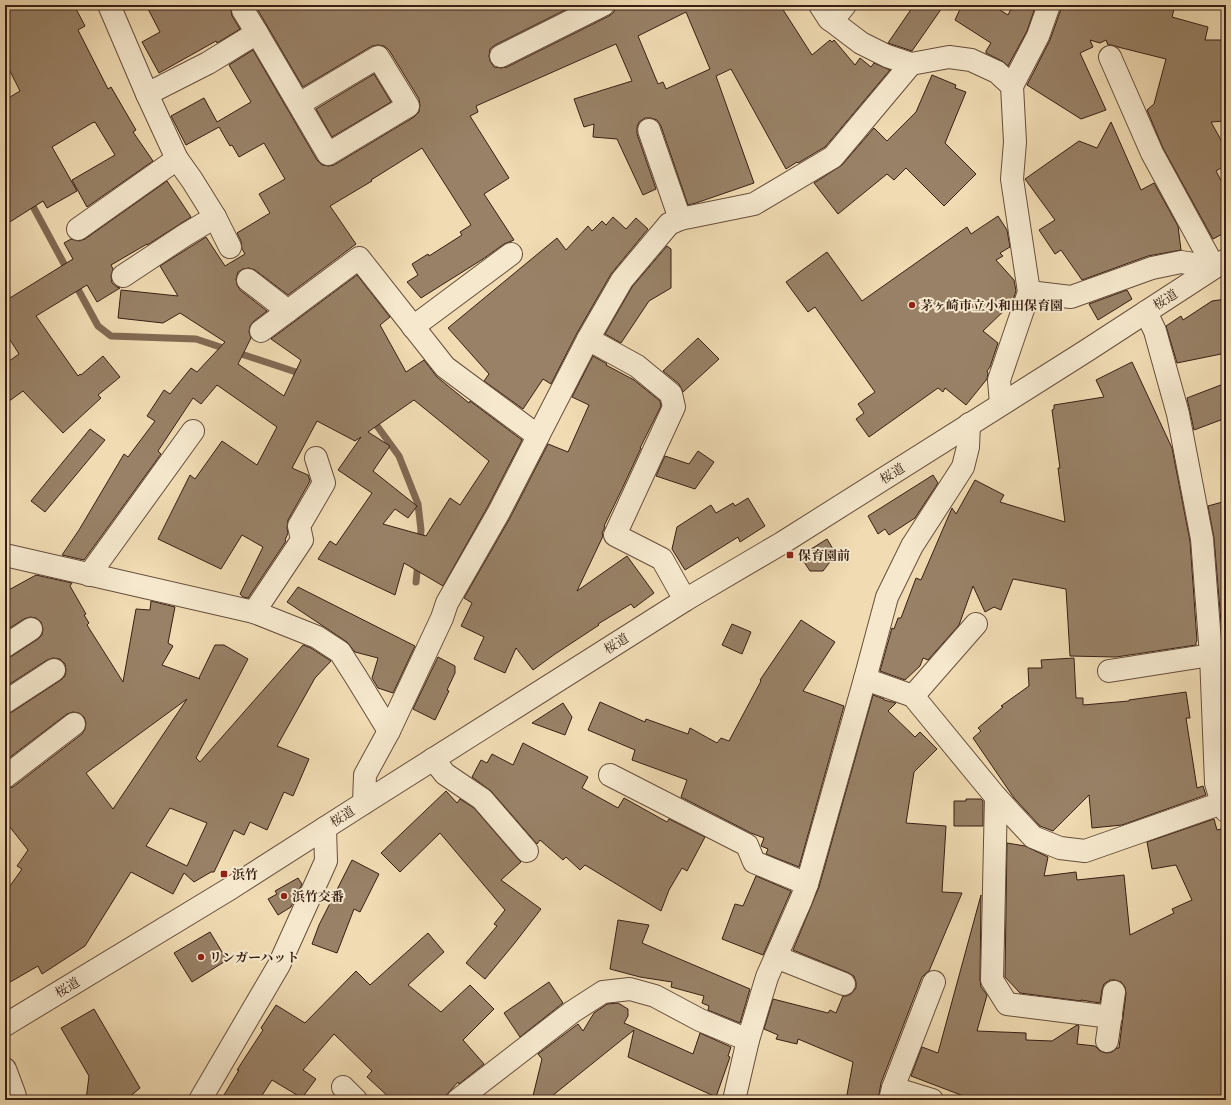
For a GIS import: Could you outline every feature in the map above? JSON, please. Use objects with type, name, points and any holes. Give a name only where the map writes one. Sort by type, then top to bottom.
[{"type":"street","points":[[109,5],[177,159],[215,217],[230,247]]},
{"type":"street","points":[[501,56],[603,5]]},
{"type":"street","points":[[1001,404],[999,380],[1029,292],[1012,179],[1015,142],[1012,86],[1038,36],[1049,5]]},
{"type":"street","points":[[243,10],[328,154],[408,106],[378,57],[299,104]]},
{"type":"street","points":[[832,10],[861,44],[887,56],[911,64],[949,57],[971,60],[997,72],[1012,86]]},
{"type":"street","points":[[147,94],[208,63],[257,33]]},
{"type":"street","points":[[1110,57],[1152,152],[1220,263]]},
{"type":"street","points":[[364,803],[365,775],[389,731],[442,618],[447,602],[499,512],[588,339],[622,280],[669,224],[680,219],[754,204],[833,157],[911,64]]},
{"type":"street","points":[[649,130],[680,219]]},
{"type":"street","points":[[78,229],[177,159]]},
{"type":"street","points":[[124,276],[185,235],[215,217]]},
{"type":"street","points":[[413,327],[511,254]]},
{"type":"street","points":[[261,331],[359,258],[445,367],[538,436]]},
{"type":"street","points":[[1029,292],[1071,298],[1152,268],[1181,262],[1220,263]]},
{"type":"street","name":"桜道","points":[[5,1025],[231,888],[685,600],[782,543],[1146,312],[1220,263]]},
{"type":"street","points":[[248,280],[288,311]]},
{"type":"street","points":[[865,679],[913,696],[996,797],[1033,837],[1060,848],[1085,851],[1224,807],[1216,783],[1211,654],[1202,538],[1178,414],[1155,331],[1146,312]]},
{"type":"street","points":[[588,339],[637,366],[671,394],[674,408],[615,535],[662,558],[685,600]]},
{"type":"street","points":[[734,1100],[748,1040],[768,977],[807,884],[865,679],[886,596],[912,546],[963,467],[968,447],[969,424]]},
{"type":"street","points":[[89,575],[192,431]]},
{"type":"street","points":[[254,612],[302,540],[299,526],[324,483],[316,458]]},
{"type":"street","points":[[5,556],[254,612],[317,636],[340,652],[389,731]]},
{"type":"street","points":[[913,696],[976,624]]},
{"type":"street","points":[[5,646],[31,629]]},
{"type":"street","points":[[1109,671],[1211,654]]},
{"type":"street","points":[[5,702],[54,670]]},
{"type":"street","points":[[5,777],[74,724]]},
{"type":"street","points":[[433,759],[445,774],[482,799],[527,851]]},
{"type":"street","points":[[610,775],[747,845],[754,862],[807,884]]},
{"type":"street","points":[[996,797],[992,980],[1007,1004],[1111,1017]]},
{"type":"street","points":[[200,1100],[279,965],[326,861],[325,828]]},
{"type":"street","points":[[776,957],[844,984]]},
{"type":"street","points":[[932,1100],[892,1094],[934,982]]},
{"type":"street","points":[[458,1100],[572,1012],[603,992],[630,990],[655,996],[700,1020],[748,1040]]},
{"type":"street","points":[[1107,1041],[1114,992]]},
{"type":"street","points":[[5,1069],[16,1100]]},
{"type":"building","points":[[5,5],[74,5],[85,26],[78,30],[108,89],[111,87],[136,130],[133,132],[153,161],[87,207],[72,180],[115,155],[95,122],[92,123],[52,147],[77,191],[47,208],[43,201],[5,225],[5,100],[20,91],[5,61]]},
{"type":"building","points":[[146,5],[232,5],[232,16],[240,29],[217,43],[216,41],[159,73],[142,42],[160,32]]},
{"type":"building","points":[[255,5],[575,5],[495,45],[490,49],[490,61],[494,67],[501,68],[507,67],[609,16],[614,12],[615,5],[780,5],[812,55],[830,40],[832,42],[834,40],[855,65],[860,58],[871,67],[874,63],[890,70],[825,147],[786,169],[731,69],[716,76],[754,183],[688,205],[661,126],[657,120],[645,118],[639,122],[637,127],[637,134],[656,189],[643,195],[617,139],[593,137],[594,124],[584,127],[574,99],[632,81],[616,44],[476,106],[478,112],[470,116],[509,178],[484,194],[514,240],[504,244],[421,298],[407,282],[418,275],[412,264],[428,254],[429,256],[462,235],[460,232],[471,225],[422,148],[371,180],[372,181],[330,206],[356,244],[288,295],[255,270],[249,268],[238,272],[236,279],[240,290],[267,311],[250,326],[249,332],[251,338],[238,364],[284,396],[301,360],[271,339],[357,275],[390,317],[380,325],[406,372],[424,360],[437,377],[469,403],[470,401],[522,440],[488,506],[443,586],[404,563],[395,595],[318,559],[330,541],[336,545],[372,493],[338,470],[361,437],[355,441],[317,421],[292,468],[308,475],[310,481],[288,520],[288,533],[285,540],[286,541],[248,598],[243,597],[240,594],[263,547],[242,535],[221,569],[158,539],[190,475],[195,479],[222,441],[257,465],[277,427],[217,385],[201,404],[193,398],[158,451],[161,454],[84,560],[62,555],[79,530],[124,454],[128,457],[155,421],[147,416],[164,390],[170,394],[191,368],[197,372],[225,342],[180,313],[163,323],[118,318],[121,290],[178,296],[160,266],[206,237],[225,266],[245,254],[237,233],[270,213],[259,194],[285,179],[264,143],[239,157],[232,145],[230,146],[219,127],[186,145],[171,116],[204,98],[217,122],[251,102],[229,65],[253,50],[317,160],[322,165],[334,165],[414,117],[419,112],[419,99],[389,50],[384,46],[372,46],[303,87]],"holes":[[[686,12],[710,69],[666,89],[663,82],[658,84],[638,36]],[[414,400],[489,461],[460,505],[450,498],[426,536],[383,524],[395,509],[408,518],[417,506],[373,471],[390,446],[368,432]]]},
{"type":"building","points":[[914,5],[944,5],[912,51],[888,43]]},
{"type":"building","points":[[962,5],[992,5],[1008,15],[1013,5],[1036,5],[1027,31],[1008,66],[1002,61],[986,53],[991,43],[955,20]]},
{"type":"building","points":[[1061,5],[1175,5],[1172,17],[1208,27],[1205,40],[1226,40],[1226,121],[1211,122],[1226,149],[1226,165],[1216,171],[1226,190],[1226,232],[1213,239],[1163,148],[1147,110],[1154,104],[1166,59],[1108,45],[1106,40],[1100,43],[1090,40],[1093,47],[1080,53],[1106,110],[1081,119],[1027,85],[1050,40]]},
{"type":"building","points":[[374,74],[391,102],[332,137],[316,109]]},
{"type":"building","points":[[932,75],[956,85],[955,88],[966,92],[945,143],[976,174],[944,206],[906,168],[894,180],[887,174],[838,214],[814,183],[842,165],[874,128],[887,141],[916,112]]},
{"type":"building","points":[[1111,122],[1141,190],[1154,183],[1178,226],[1181,250],[1148,256],[1082,280],[1061,250],[1055,254],[1039,230],[1055,220],[1025,179],[1079,141],[1097,148]]},
{"type":"building","points":[[167,181],[191,217],[147,245],[111,265],[113,269],[111,276],[112,283],[120,288],[97,302],[87,285],[36,316],[78,376],[103,356],[120,377],[98,395],[101,398],[63,433],[23,391],[5,404],[5,364],[19,354],[5,332],[5,301],[73,259],[64,243],[71,239],[79,241],[85,239]]},
{"type":"building","points":[[998,216],[1007,230],[1010,247],[1000,253],[1003,256],[996,260],[1014,280],[1016,291],[1012,303],[983,331],[998,343],[990,367],[987,371],[987,379],[966,405],[945,388],[943,392],[938,388],[869,437],[856,419],[864,413],[858,404],[875,392],[815,307],[808,312],[786,282],[827,252],[862,301],[967,227],[971,234]]},
{"type":"building","points":[[613,217],[626,229],[636,218],[648,229],[611,274],[577,333],[551,384],[543,379],[523,409],[484,381],[489,374],[448,328],[557,238],[566,250],[588,226],[592,231],[602,221],[606,225]]},
{"type":"building","points":[[667,246],[671,249],[671,288],[649,301],[621,343],[605,334],[632,287]]},
{"type":"building","points":[[1127,290],[1132,299],[1098,320],[1089,304]]},
{"type":"building","points":[[1226,299],[1226,353],[1177,363],[1166,326],[1181,316],[1183,320],[1212,301]]},
{"type":"building","points":[[698,338],[719,359],[683,392],[679,384],[663,371]]},
{"type":"building","points":[[593,356],[634,380],[660,401],[661,406],[604,526],[605,527],[602,533],[603,536],[577,591],[627,556],[654,593],[634,608],[631,604],[598,624],[599,625],[533,670],[516,648],[505,673],[474,659],[484,637],[461,626],[472,603],[464,598],[510,518],[548,444],[568,452],[589,405],[572,397]]},
{"type":"building","points":[[1132,362],[1172,448],[1190,541],[1197,641],[1196,645],[1116,657],[1070,656],[1066,589],[1013,579],[1001,610],[994,607],[985,612],[973,586],[959,625],[928,660],[923,658],[920,666],[905,680],[880,671],[892,628],[894,629],[898,618],[901,618],[916,578],[921,580],[952,508],[956,514],[975,480],[1004,495],[1000,502],[1065,522],[1058,468],[1060,468],[1052,410],[1054,409],[1054,405],[1104,397],[1096,380]]},
{"type":"building","points":[[1226,383],[1226,418],[1194,430],[1187,398]]},
{"type":"building","points":[[90,429],[105,440],[45,512],[31,501]]},
{"type":"building","points":[[698,451],[714,462],[695,489],[656,476],[665,456],[689,464]]},
{"type":"building","points":[[933,475],[938,483],[915,518],[889,535],[885,529],[878,534],[868,516]]},
{"type":"building","points":[[748,498],[765,526],[740,542],[738,537],[685,570],[672,549],[677,527],[711,505],[716,513],[733,503],[735,506]]},
{"type":"building","points":[[1226,501],[1226,633],[1222,635],[1214,538],[1208,506]]},
{"type":"building","points":[[827,539],[836,554],[823,571],[810,571],[800,556]]},
{"type":"building","points":[[36,575],[72,583],[70,586],[86,614],[84,615],[89,623],[87,625],[123,682],[136,609],[150,610],[151,601],[175,607],[168,643],[173,646],[162,665],[200,679],[199,678],[215,645],[224,645],[248,659],[196,758],[200,762],[303,645],[311,648],[331,661],[315,678],[277,746],[309,759],[293,796],[284,792],[267,830],[250,822],[244,835],[234,830],[214,872],[211,872],[194,882],[184,873],[173,894],[131,872],[85,946],[42,974],[38,966],[5,985],[5,893],[22,869],[17,866],[28,850],[5,821],[5,789],[13,787],[82,734],[86,723],[84,717],[79,713],[73,712],[67,714],[5,761],[5,714],[12,712],[61,680],[65,676],[66,670],[65,664],[60,659],[53,658],[47,660],[5,687],[5,658],[12,656],[38,639],[42,635],[43,629],[41,622],[36,618],[30,617],[5,631],[5,592]],"holes":[[[187,699],[113,809],[86,773]],[[170,808],[207,823],[187,866],[146,846]]]},
{"type":"building","points":[[298,587],[415,646],[393,693],[378,688],[372,678],[378,658],[355,652],[347,642],[287,602]]},
{"type":"building","points":[[801,620],[835,642],[803,691],[844,706],[799,867],[766,854],[768,849],[761,846],[764,838],[751,833],[681,797],[687,780],[632,760],[635,750],[588,730],[600,702],[645,722],[646,719],[688,734],[690,728],[717,743],[721,738],[729,741],[761,681],[760,680]]},
{"type":"building","points":[[732,624],[751,632],[742,654],[722,645]]},
{"type":"building","points":[[438,657],[455,666],[455,673],[447,690],[449,691],[435,720],[413,709]]},
{"type":"building","points":[[1074,658],[1076,698],[1083,698],[1083,705],[1129,701],[1186,692],[1190,718],[1186,718],[1197,788],[1203,786],[1206,795],[1122,825],[1092,828],[1089,795],[1053,831],[1040,826],[1014,798],[973,738],[981,731],[978,728],[1003,707],[1001,706],[1029,686],[1028,668],[1042,668],[1041,660]]},
{"type":"building","points":[[873,695],[896,703],[888,711],[915,737],[920,732],[937,749],[914,772],[906,823],[946,826],[942,892],[962,893],[929,971],[922,977],[881,1083],[878,1100],[846,1100],[853,1062],[798,1039],[797,1044],[776,1039],[778,1035],[764,1029],[773,999],[828,1013],[830,1010],[836,1013],[843,996],[851,994],[856,988],[854,976],[793,950],[819,887]]},
{"type":"building","points":[[563,703],[572,717],[565,735],[532,723]]},
{"type":"building","points":[[523,743],[588,777],[582,788],[618,808],[624,798],[667,822],[669,819],[705,837],[687,871],[682,868],[669,890],[661,911],[585,865],[580,870],[566,857],[563,860],[540,840],[537,844],[491,791],[472,777],[481,760],[487,763],[492,754],[513,765]]},
{"type":"building","points":[[446,791],[457,803],[460,799],[474,808],[521,862],[501,880],[541,909],[485,979],[466,963],[497,926],[494,924],[505,910],[440,833],[400,872],[381,853]]},
{"type":"building","points":[[966,799],[981,799],[983,801],[983,826],[954,826],[954,801],[966,801]]},
{"type":"building","points":[[1214,819],[1217,830],[1226,828],[1226,1100],[974,1100],[911,1076],[922,1047],[938,1053],[981,895],[980,980],[981,987],[987,995],[977,1031],[1026,1033],[1026,1040],[1052,1041],[1077,1025],[1079,1026],[1077,1044],[1095,1046],[1100,1051],[1106,1053],[1112,1052],[1119,1048],[1126,994],[1125,987],[1121,982],[1110,980],[1104,984],[1100,1003],[1020,993],[1005,977],[1007,843],[1025,846],[1048,857],[1044,876],[1076,872],[1077,880],[1124,875],[1130,935],[1174,913],[1172,909],[1192,900],[1176,865],[1152,869],[1147,842]]},
{"type":"building","points":[[352,860],[379,874],[360,912],[354,909],[337,953],[312,944],[319,925]]},
{"type":"building","points":[[756,876],[791,891],[763,955],[722,939],[735,904],[743,906]]},
{"type":"building","name":"浜竹交番","points":[[298,878],[302,884],[291,907],[278,915],[268,899],[277,894],[275,891]]},
{"type":"building","points":[[618,920],[649,925],[642,943],[750,989],[740,1023],[708,1010],[709,1006],[702,1003],[704,996],[671,987],[672,982],[640,977],[610,969]]},
{"type":"building","name":"リンガーハット","points":[[210,932],[227,960],[192,982],[174,953]]},
{"type":"building","points":[[428,933],[444,952],[408,985],[441,1012],[470,985],[494,1009],[463,1040],[484,1064],[459,1084],[458,1082],[442,1100],[392,1100],[367,1077],[372,1071],[334,1034],[303,1070],[316,1079],[302,1098],[272,1080],[259,1100],[221,1100],[239,1070],[237,1070],[263,1030],[261,1028],[276,1005],[305,1023],[356,971],[370,985]]},
{"type":"building","points":[[549,982],[563,1003],[520,1037],[504,1013]]},
{"type":"building","points":[[618,1003],[628,1009],[628,1016],[624,1023],[693,1054],[700,1033],[731,1047],[728,1056],[730,1057],[716,1097],[628,1057],[634,1030],[547,1100],[532,1100],[542,1059],[538,1054],[578,1024],[583,1031],[594,1013],[607,1004]]},
{"type":"building","points":[[94,1009],[140,1088],[126,1100],[86,1100],[89,1076],[61,1028]]},
{"type":"waterway","points":[[29,199],[69,273]]},
{"type":"waterway","points":[[74,282],[98,326],[111,336],[196,339],[305,375]]},
{"type":"waterway","points":[[372,419],[399,456],[418,504],[421,530],[420,544]]},
{"type":"waterway","points":[[416,582],[418,562]]},
{"type":"place","name":"茅ヶ崎市立小和田保育園","points":[[912,305]]},
{"type":"place","name":"保育園前","points":[[790,555]]},
{"type":"place","name":"浜竹","points":[[224,874]]},
{"type":"place","name":"浜竹交番","points":[[284,896]]},
{"type":"place","name":"リンガーハット","points":[[201,957]]}]
